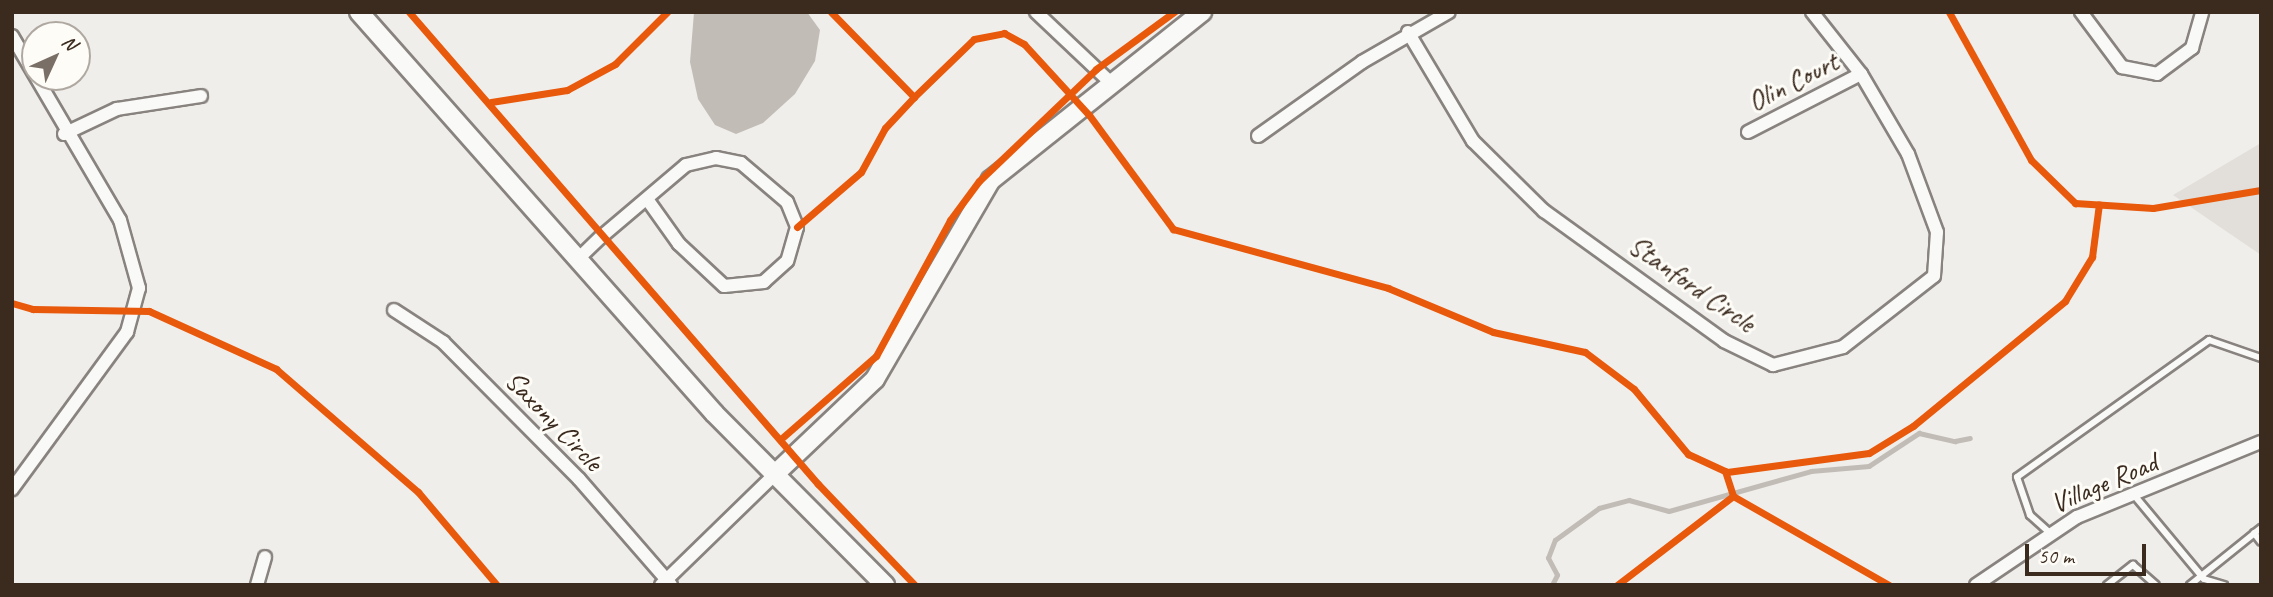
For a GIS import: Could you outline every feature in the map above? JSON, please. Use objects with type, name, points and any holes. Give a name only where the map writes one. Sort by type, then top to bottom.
[{"type":"street","points":[[359,12],[774,475],[885,585]]},
{"type":"street","points":[[1037,12],[1110,82]]},
{"type":"street","points":[[666,583],[875,379],[991,180],[1110,82],[1202,12]]},
{"type":"street","points":[[1258,136],[1408,32],[1449,12]]},
{"type":"street","name":"Stanford Circle","points":[[1408,32],[1473,141],[1544,211],[1724,341],[1773,365],[1843,346],[1934,276],[1937,232],[1908,154],[1861,74],[1812,12]]},
{"type":"street","points":[[2081,12],[2122,66],[2157,74],[2192,48],[2202,12]]},
{"type":"street","points":[[12,36],[64,134],[120,220],[139,288],[127,332],[12,489]]},
{"type":"street","name":"Olin Court","points":[[1748,132],[1861,74]]},
{"type":"street","points":[[64,134],[117,109],[201,96]]},
{"type":"street","points":[[579,258],[686,165],[716,158],[741,163],[787,202],[797,227],[787,261],[764,282],[724,286],[679,244],[647,199]]},
{"type":"street","name":"Saxony Circle","points":[[394,310],[443,342],[579,479],[666,583]]},
{"type":"street","name":"Village Road","points":[[1976,585],[2050,533],[2261,442]]},
{"type":"street","points":[[257,585],[265,557]]},
{"type":"lane","points":[[2050,533],[2030,515],[2017,477],[2209,340],[2261,358]]},
{"type":"lane","points":[[2134,495],[2202,579],[2224,585]]},
{"type":"lane","points":[[2190,585],[2202,579],[2258,531],[2261,542]]},
{"type":"lane","points":[[2107,585],[2133,565],[2156,585]]},
{"type":"shaded area","points":[[694,12],[807,12],[820,30],[815,61],[795,94],[763,123],[736,134],[715,125],[698,99],[690,62]]},
{"type":"shaded area","points":[[2261,143],[2261,255],[2173,195]]},
{"type":"waterway","points":[[1552,585],[1557,575],[1548,558],[1555,540],[1599,508],[1629,500],[1669,511],[1811,471],[1869,466],[1919,433],[1955,441],[1970,438]]},
{"type":"cycle path","points":[[409,12],[818,484],[915,585]]},
{"type":"cycle path","points":[[491,102],[567,90],[615,64],[667,12]]},
{"type":"cycle path","points":[[831,12],[914,97],[974,39],[1004,33],[1024,44],[1089,115],[1173,229],[1388,288],[1493,332],[1585,352],[1634,389],[1688,454],[1727,472],[1869,453],[1913,426],[2065,301],[2092,257],[2099,204]]},
{"type":"cycle path","points":[[783,437],[876,356],[950,220],[979,181],[1096,69],[1174,12]]},
{"type":"cycle path","points":[[1949,12],[2031,160],[2075,203],[2153,208],[2261,190]]},
{"type":"cycle path","points":[[797,227],[861,172],[885,128],[914,97]]},
{"type":"cycle path","points":[[12,303],[33,309],[149,311],[276,369],[418,492],[497,585]]},
{"type":"cycle path","points":[[1725,471],[1733,496],[1889,585]]},
{"type":"cycle path","points":[[1617,585],[1733,496]]}]
